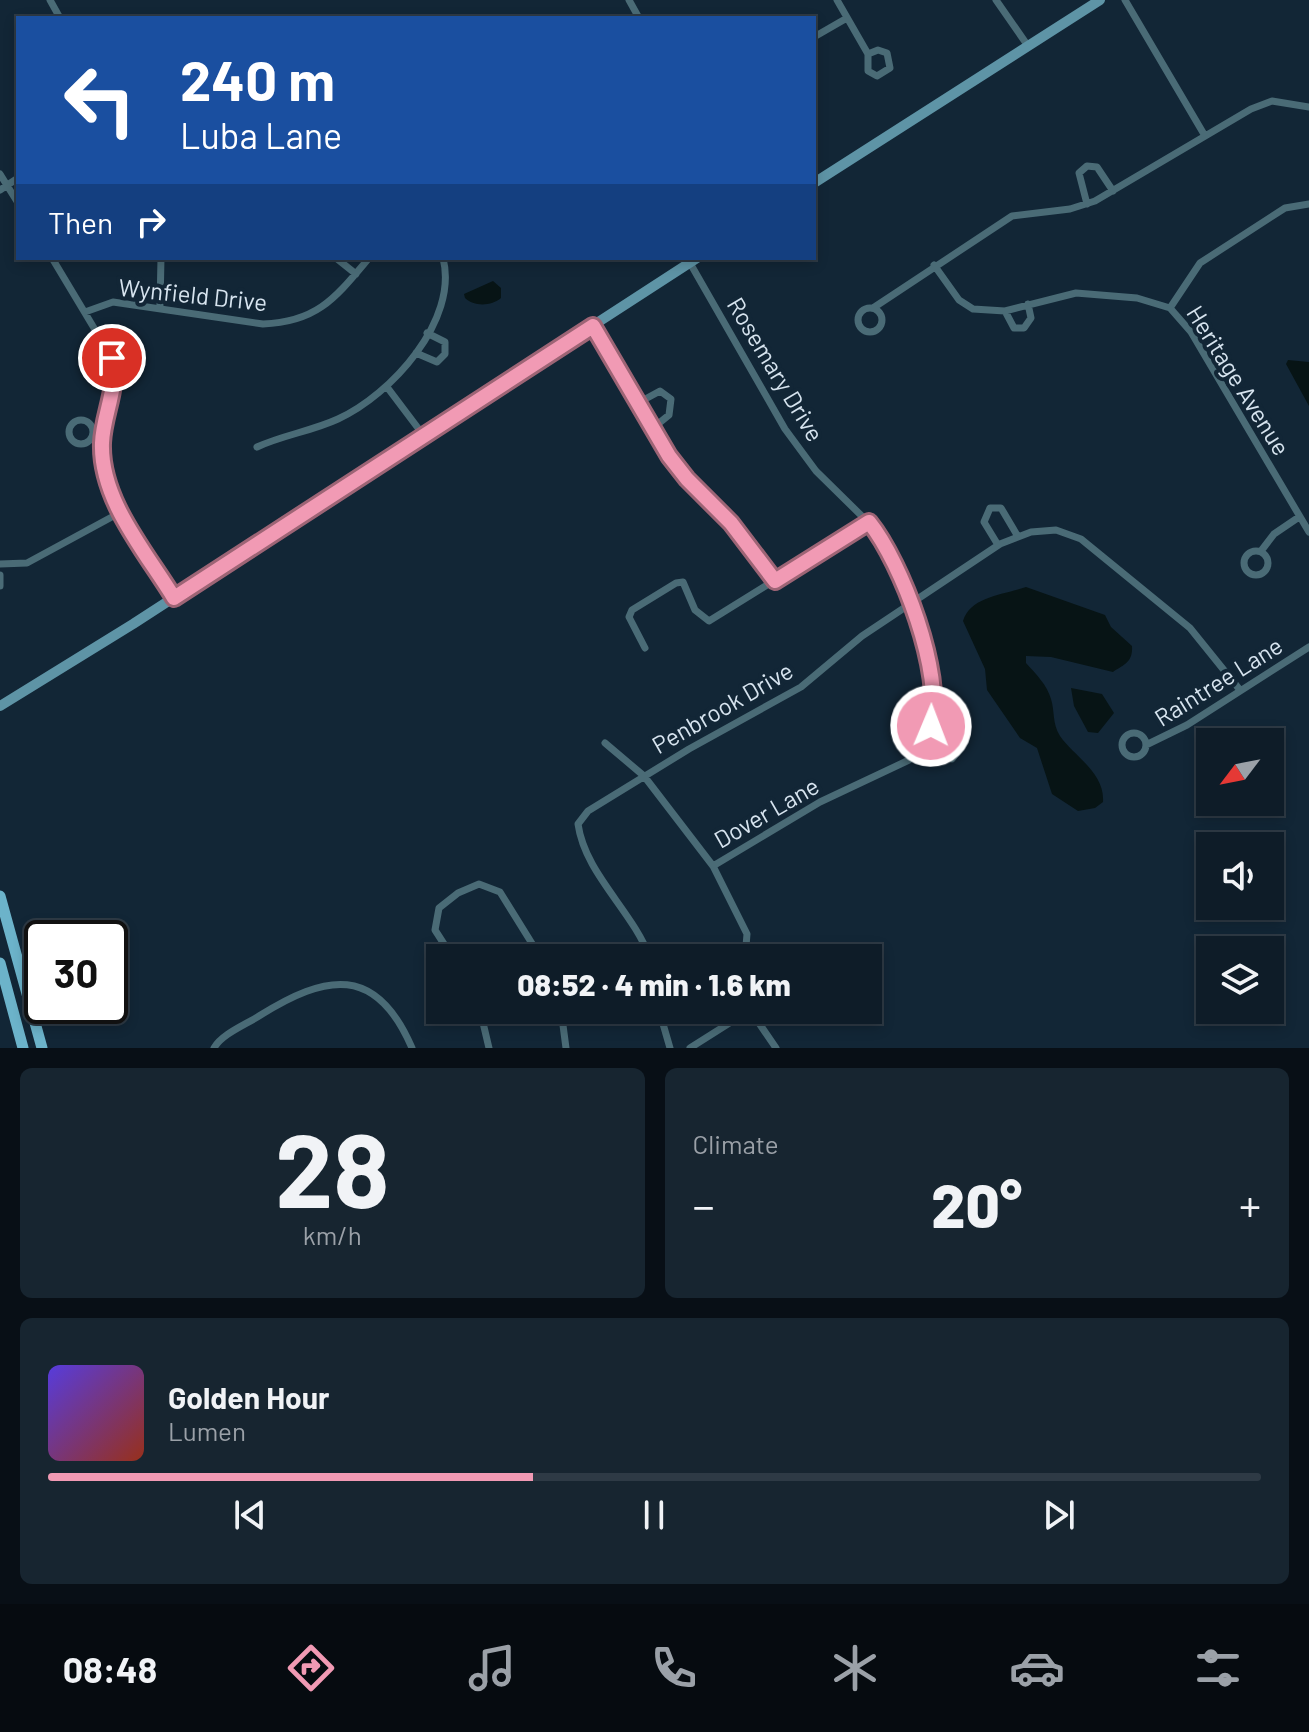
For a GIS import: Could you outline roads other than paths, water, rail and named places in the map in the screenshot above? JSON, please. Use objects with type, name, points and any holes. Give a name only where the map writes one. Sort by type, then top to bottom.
[{"type":"main road","points":[[0,896],[42,1048]]},
{"type":"main road","points":[[0,963],[23,1048]]},
{"type":"street","points":[[837,0],[868,54]]},
{"type":"street","points":[[996,0],[1028,46]]},
{"type":"street","points":[[816,182],[1100,0]]},
{"type":"street","points":[[1125,0],[1205,136]]},
{"type":"street","points":[[816,36],[847,18]]},
{"type":"street","points":[[873,308],[1012,216],[1087,204],[1251,109],[1272,101],[1309,107]]},
{"type":"street","points":[[1087,204],[1079,173],[1087,166],[1097,167],[1113,191]]},
{"type":"street","points":[[0,174],[3,188]]},
{"type":"street","points":[[1170,308],[1200,263],[1285,208],[1309,204]]},
{"type":"street","points":[[53,260],[112,358],[115,371],[103,436],[107,489],[174,598]]},
{"type":"street","points":[[160,306],[161,260]]},
{"type":"street","points":[[338,260],[356,274]]},
{"type":"street","name":"Wynfield Drive","points":[[85,312],[113,302],[160,306],[263,324],[288,323],[326,307],[367,260]]},
{"type":"street","points":[[257,447],[337,419],[387,387],[416,353],[427,333],[447,283],[444,260]]},
{"type":"street","points":[[0,706],[174,598],[693,260]]},
{"type":"street","name":"Rosemary Drive","points":[[693,260],[785,429],[816,471],[869,522],[921,629],[931,668],[931,726],[909,760],[838,794]]},
{"type":"street","name":"Heritage Avenue","points":[[934,265],[959,300],[973,309],[1005,311],[1076,293],[1137,298],[1170,308],[1191,332],[1309,532]]},
{"type":"street","points":[[1005,311],[1014,328],[1024,328],[1031,318],[1028,304]]},
{"type":"street","points":[[593,326],[687,479],[731,523],[775,581]]},
{"type":"street","points":[[416,353],[431,362],[442,359],[447,348],[445,342],[427,333]]},
{"type":"street","points":[[387,387],[424,436]]},
{"type":"street","points":[[638,403],[660,391],[671,399],[669,415],[653,428]]},
{"type":"street","points":[[92,435],[103,436]]},
{"type":"street","points":[[998,545],[984,522],[984,515],[990,508],[1001,508],[1017,535]]},
{"type":"street","points":[[0,564],[27,563],[121,512]]},
{"type":"street","points":[[1261,551],[1274,534],[1299,517]]},
{"type":"street","points":[[645,648],[629,617],[632,610],[676,583],[683,582],[695,610],[709,621],[869,522]]},
{"type":"street","name":"Penbrook Drive","points":[[642,944],[581,843],[578,824],[588,811],[801,687],[862,636],[1017,535],[1056,530],[1081,539],[1190,628],[1240,690]]},
{"type":"street","points":[[0,575],[0,586]]},
{"type":"street","name":"Raintree Lane","points":[[1146,745],[1157,743],[1309,647]]},
{"type":"street","points":[[920,746],[952,759],[958,755],[961,748],[957,741],[931,726]]},
{"type":"street","points":[[605,743],[644,776],[713,866],[747,934],[746,944]]},
{"type":"street","name":"Dover Lane","points":[[713,866],[838,794]]},
{"type":"street","points":[[444,944],[435,930],[439,908],[458,893],[479,884],[500,892],[532,944]]},
{"type":"street","points":[[214,1048],[299,992],[346,985],[378,997],[398,1017],[412,1048]]},
{"type":"street","points":[[483,1024],[489,1048]]},
{"type":"street","points":[[564,1024],[566,1048]]},
{"type":"street","points":[[663,1024],[670,1048]]},
{"type":"street","points":[[690,1048],[728,1024]]},
{"type":"street","points":[[760,1024],[776,1048]]}]
